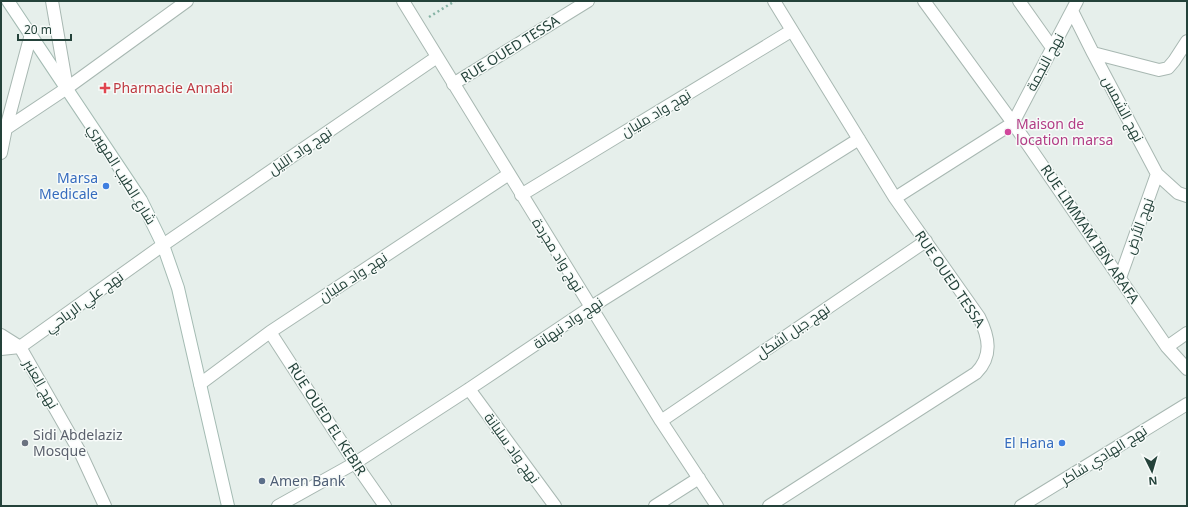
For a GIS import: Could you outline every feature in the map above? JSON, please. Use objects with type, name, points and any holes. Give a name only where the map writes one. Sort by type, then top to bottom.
[{"type":"street","name":"شارع الطيب المهيري","points":[[8,1],[142,200],[163,245],[178,288],[228,506]]},
{"type":"street","points":[[52,1],[67,88]]},
{"type":"street","points":[[4,130],[67,88],[187,1]]},
{"type":"street","name":"نهج واد مجردة","points":[[403,1],[661,421],[717,506]]},
{"type":"street","name":"RUE OUED TESSA","points":[[454,84],[588,1]]},
{"type":"street","name":"RUE OUED TESSA","points":[[769,506],[976,373],[985,362],[987,354],[986,334],[979,317],[895,198],[791,31],[774,1]]},
{"type":"street","name":"RUE LIMMAM IBN ARAFA","points":[[924,1],[1013,123],[1167,347],[1187,369]]},
{"type":"street","points":[[1019,1],[1053,49]]},
{"type":"street","name":"نهج النجمة","points":[[1013,123],[1053,49],[1074,6]]},
{"type":"street","name":"نهج الشمس","points":[[1074,6],[1093,53],[1157,174],[1178,193],[1187,196]]},
{"type":"street","name":"نهج واد مليان","points":[[521,195],[791,31]]},
{"type":"street","points":[[1,154],[4,130],[31,34]]},
{"type":"street","points":[[1093,53],[1158,70],[1168,68],[1187,41]]},
{"type":"street","name":"نهج واد الليل","points":[[163,245],[437,57]]},
{"type":"street","points":[[895,198],[1013,123]]},
{"type":"street","name":"نهج واد نبهانة","points":[[278,506],[355,463],[591,307],[859,139]]},
{"type":"street","name":"نهج واد مليان","points":[[200,384],[270,332],[509,174]]},
{"type":"street","name":"نهج الأرض","points":[[1120,278],[1157,174]]},
{"type":"street","name":"نهج جبل اشكل","points":[[661,421],[926,241]]},
{"type":"street","name":"نهج علي الرياحي","points":[[1,349],[20,347],[163,245]]},
{"type":"street","name":"RUE OUED EL KEBIR","points":[[270,332],[355,463],[385,506]]},
{"type":"street","points":[[1167,347],[1187,333]]},
{"type":"street","name":"نهج العنبر","points":[[1,335],[20,347],[81,454],[105,506]]},
{"type":"street","name":"نهج واد سليانة","points":[[469,389],[556,506]]},
{"type":"street","name":"نهج الهادي شاكر","points":[[1021,506],[1187,404]]},
{"type":"street","points":[[654,506],[699,478]]},
{"type":"path","points":[[417,24],[456,1]]},
{"type":"place","name":"Pharmacie Annabi","points":[[105,88]]},
{"type":"place","name":"Maison de location marsa","points":[[1008,132]]},
{"type":"place","name":"Marsa Medicale","points":[[106,186]]},
{"type":"place","name":"Sidi Abdelaziz Mosque","points":[[25,443]]},
{"type":"place","name":"El Hana","points":[[1062,443]]},
{"type":"place","name":"Amen Bank","points":[[262,481]]}]
